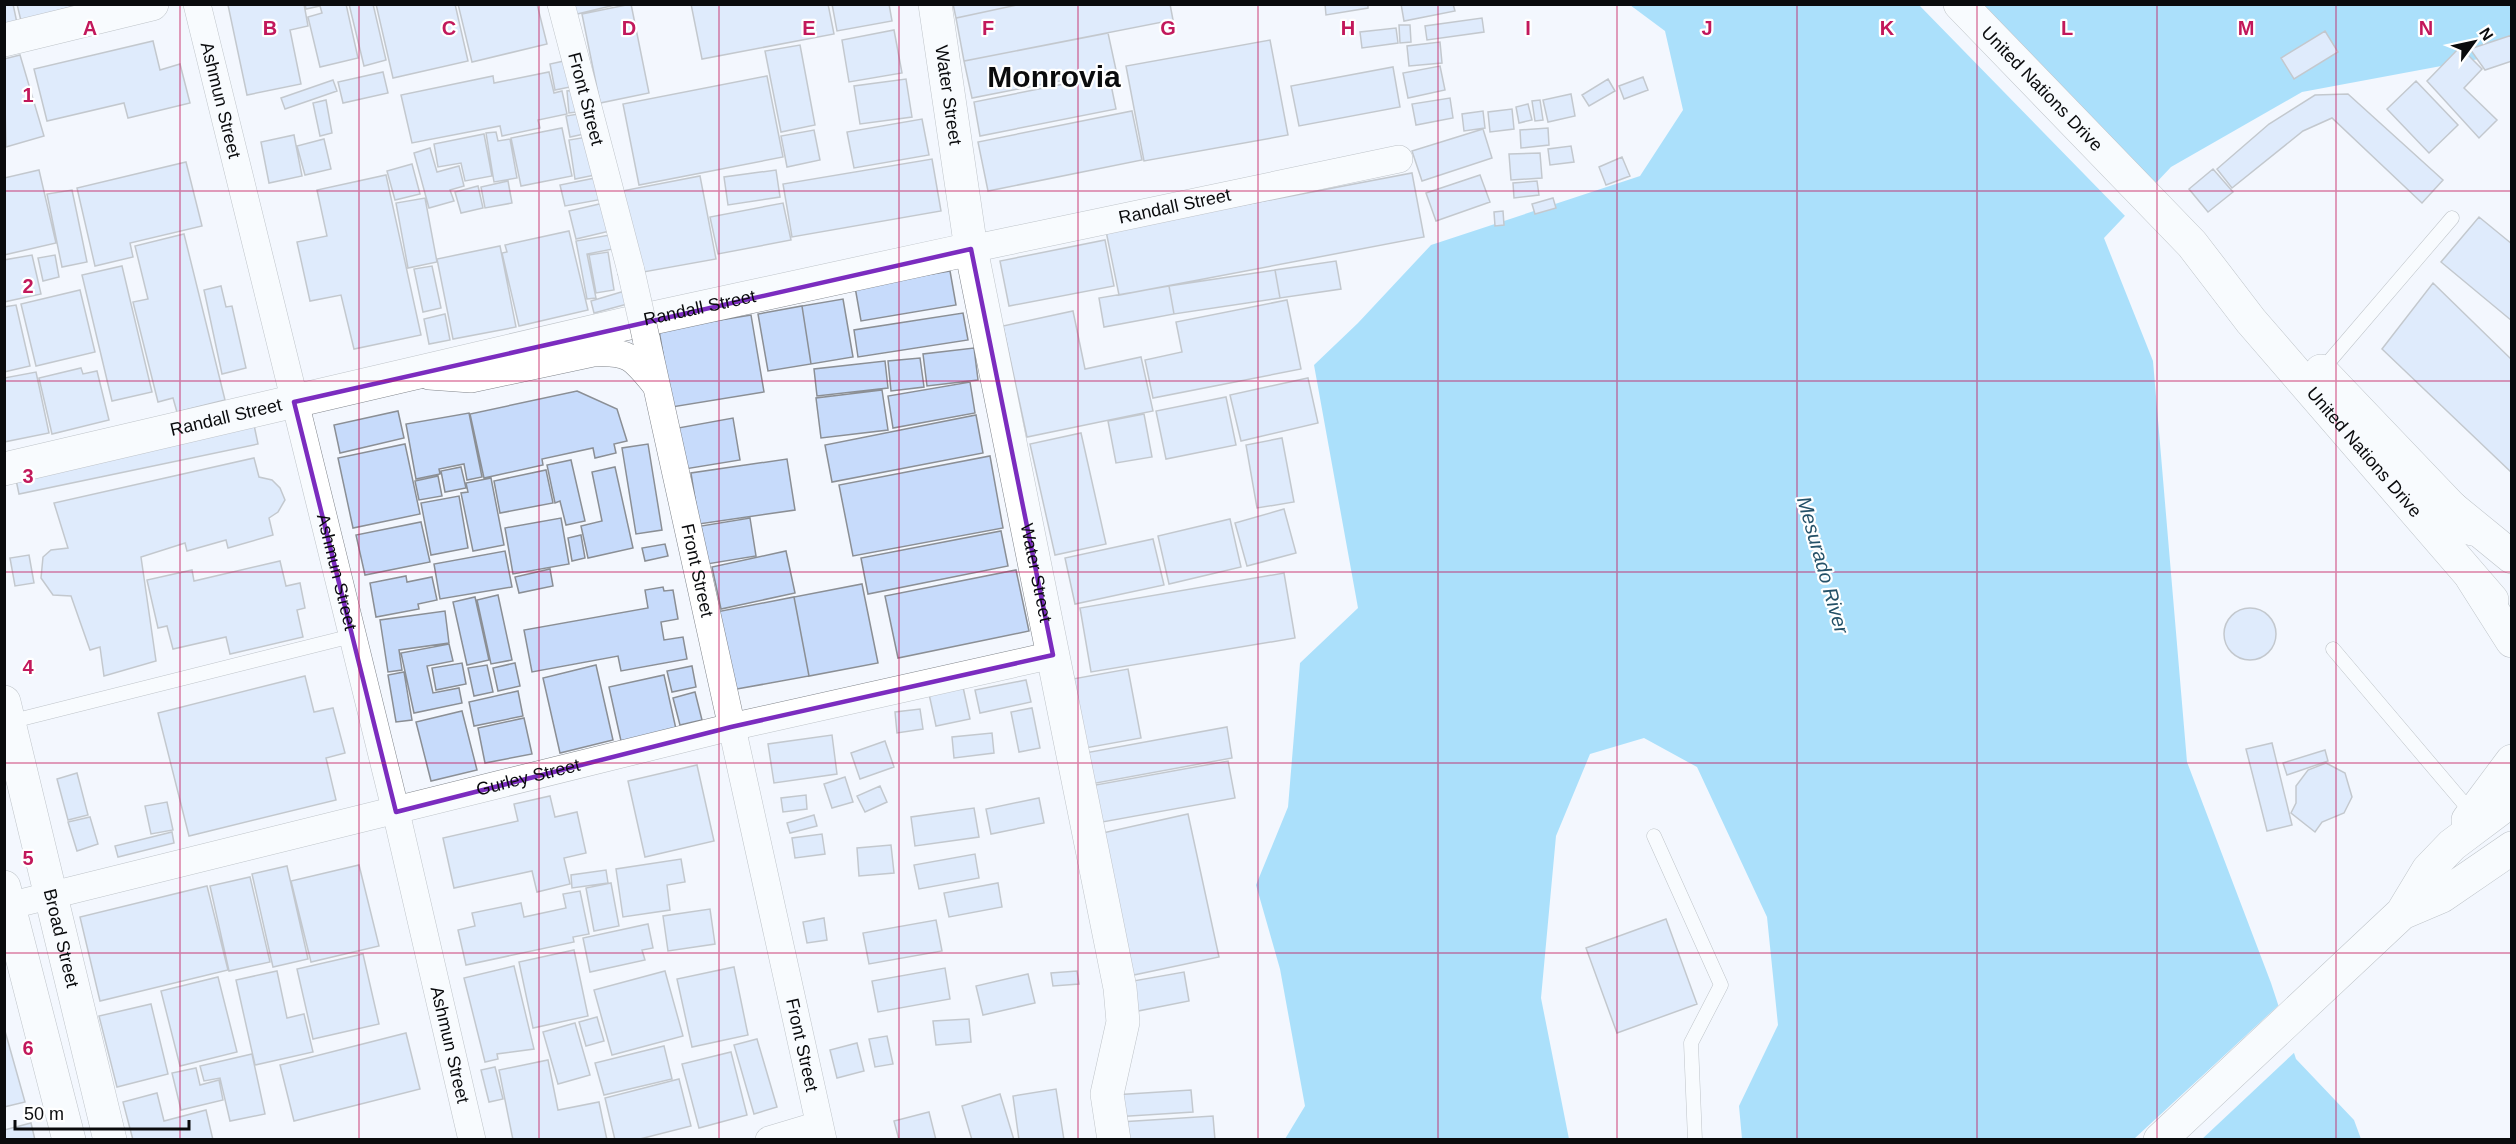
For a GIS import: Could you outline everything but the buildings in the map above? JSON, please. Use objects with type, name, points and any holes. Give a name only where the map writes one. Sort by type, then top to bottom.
[{"type":"main road","points":[[4,40],[152,4]]},
{"type":"main road","name":"Water Street","points":[[935,4],[971,249],[1120,988],[1123,1022],[1107,1094],[1114,1140]]},
{"type":"main road","name":"United Nations Drive","points":[[1960,4],[2192,244],[2251,321],[2472,579],[2511,620]]},
{"type":"main road","name":"Randall Street","points":[[4,469],[416,375],[625,324],[971,249]]},
{"type":"main road","name":"United Nations Drive","points":[[2222,282],[2260,306],[2511,570]]},
{"type":"main road","points":[[2452,508],[2511,557]]},
{"type":"main road","points":[[2472,579],[2511,641]]},
{"type":"main road","name":"Broad Street","points":[[7,712],[110,1140]]},
{"type":"main road","points":[[2452,846],[2472,813],[2511,761]]},
{"type":"main road","points":[[2402,913],[2428,870],[2452,846],[2511,800]]},
{"type":"main road","points":[[2160,1140],[2402,913],[2511,828]]},
{"type":"main road","points":[[2402,913],[2442,896],[2511,848]]},
{"type":"main road","points":[[6,900],[69,1140]]},
{"type":"street","name":"Ashmun Street","points":[[197,4],[396,812],[472,1140]]},
{"type":"street","name":"Front Street","points":[[561,4],[631,271],[821,1132]]},
{"type":"street","name":"Randall Street","points":[[971,249],[1399,159]]},
{"type":"street","points":[[416,375],[471,379],[593,353],[611,352],[625,354],[636,360],[656,386]]},
{"type":"street","name":"Gurley Street","points":[[6,900],[50,897],[731,727],[1053,655]]},
{"type":"street","points":[[769,1140],[821,1132]]},
{"type":"lane","points":[[2321,371],[2452,218]]},
{"type":"lane","points":[[7,712],[352,636]]},
{"type":"lane","points":[[2333,649],[2472,813]]},
{"type":"lane","points":[[1654,836],[1721,985],[1691,1043],[1695,1140]]},
{"type":"highlighted area","points":[[971,249],[1053,655],[731,727],[396,812],[294,402]]},
{"type":"water","name":"Mesurado River","points":[[1630,5],[2511,5],[2511,53],[2302,92],[2171,167],[2104,238],[2153,361],[2187,762],[2271,983],[2296,1059],[2354,1120],[2361,1139],[1742,1139],[1739,1106],[1778,1025],[1767,917],[1697,767],[1644,738],[1590,754],[1556,836],[1541,998],[1569,1139],[1285,1139],[1305,1106],[1280,969],[1256,885],[1288,807],[1300,663],[1358,608],[1314,365],[1358,323],[1431,245],[1640,176],[1683,110],[1665,31]]},
{"type":"pier","points":[[1919,5],[1975,5],[2155,189],[2127,218]]},
{"type":"pier","points":[[2281,1003],[2296,1051],[2201,1140],[2134,1139]]},
{"type":"district","name":"Monrovia","points":[[1054,77]]}]
